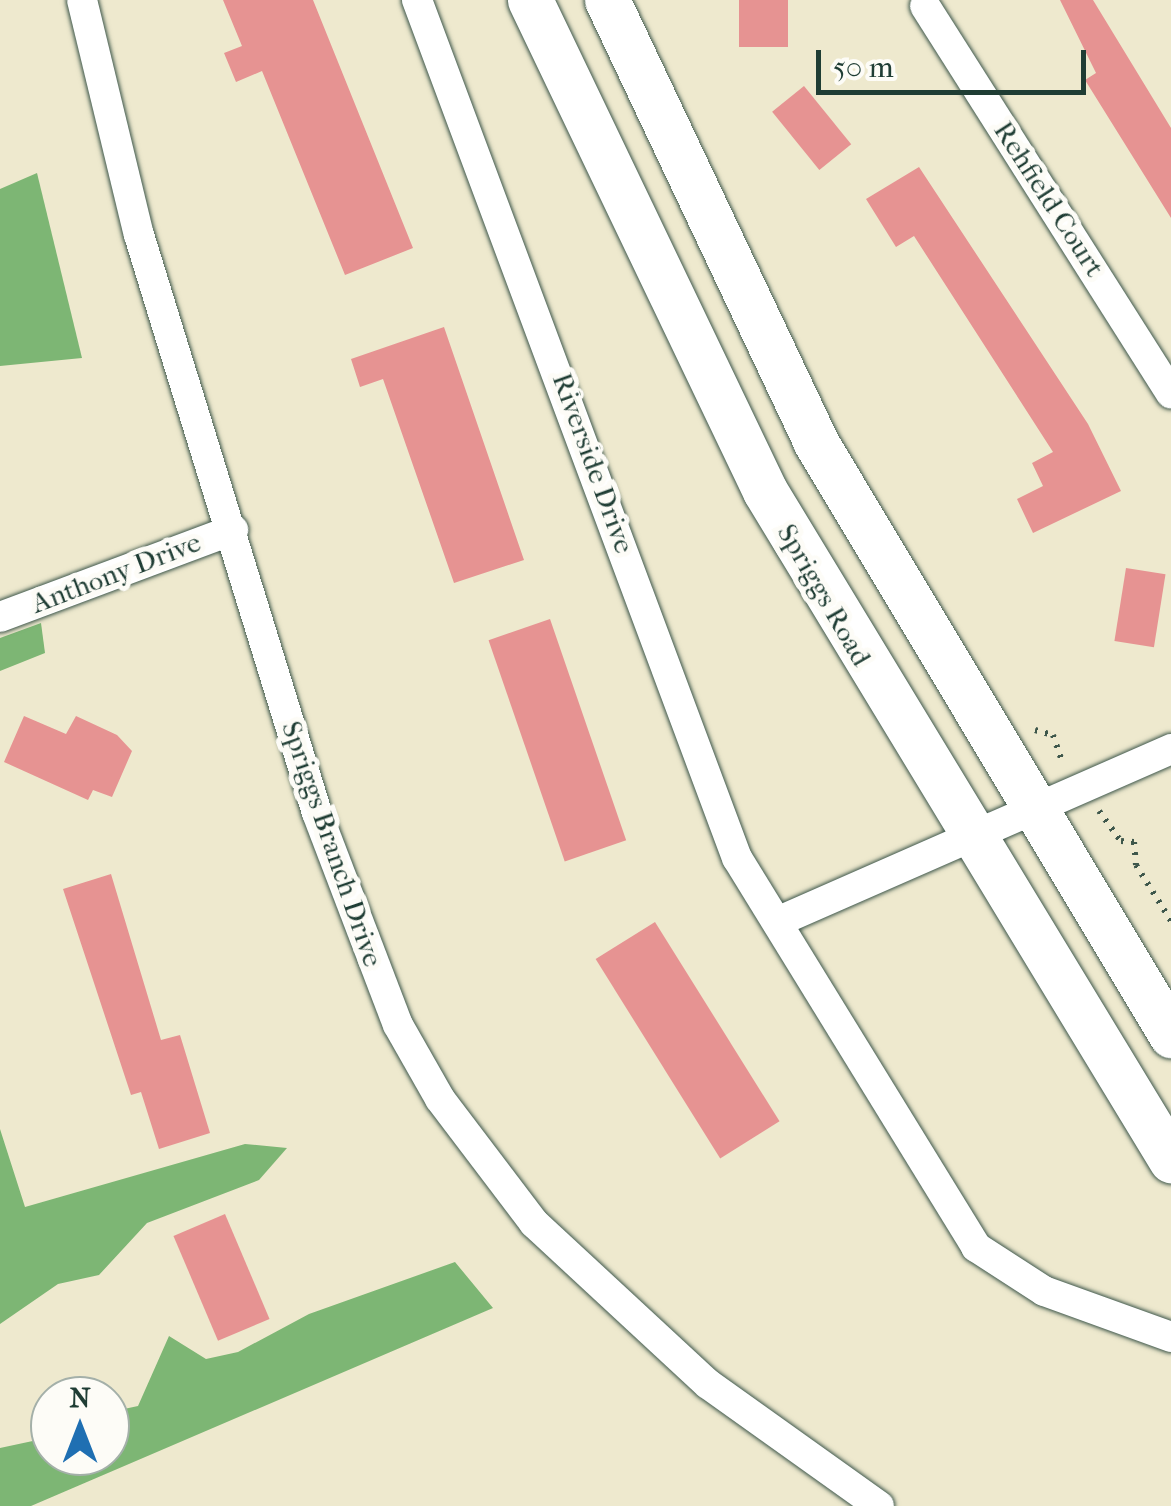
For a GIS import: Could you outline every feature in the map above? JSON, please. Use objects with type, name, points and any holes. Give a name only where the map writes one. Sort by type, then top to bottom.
[{"type":"main road","name":"Spriggs Road","points":[[530,0],[718,404],[968,834],[1171,1160]]},
{"type":"main road","points":[[608,0],[762,340],[1030,807],[1171,1036]]},
{"type":"street","name":"Spriggs Branch Drive","points":[[82,0],[139,235],[360,938],[440,1099],[523,1210],[612,1300],[708,1384],[878,1506]]},
{"type":"street","name":"Riverside Drive","points":[[417,0],[730,842],[976,1247],[1044,1292],[1171,1337]]},
{"type":"street","name":"Rehfield Court","points":[[925,6],[1171,394]]},
{"type":"street","name":"Anthony Drive","points":[[0,617],[233,530]]},
{"type":"street","points":[[777,922],[968,834],[1171,749]]},
{"type":"path","points":[[1052,748],[1053,736]]},
{"type":"path","points":[[1121,841],[1134,842],[1136,865],[1171,921]]},
{"type":"green space","points":[[37,173],[82,358],[0,366],[0,189]]},
{"type":"green space","points":[[41,623],[45,653],[0,671],[0,638]]},
{"type":"green space","points":[[0,1129],[25,1207],[245,1144],[287,1148],[259,1180],[147,1223],[99,1275],[58,1284],[0,1324]]},
{"type":"green space","points":[[455,1262],[493,1308],[130,1464],[130,1408],[138,1406],[169,1336],[206,1359],[238,1352],[309,1314]]},
{"type":"green space","points":[[30,1442],[30,1476],[101,1476],[31,1506],[0,1506],[0,1448]]},
{"type":"building","points":[[223,0],[313,0],[413,248],[345,275],[262,71],[236,82],[224,53],[242,46]]},
{"type":"building","points":[[739,0],[788,0],[788,47],[739,47]]},
{"type":"building","points":[[1060,0],[1093,0],[1171,128],[1171,218],[1085,80],[1096,73]]},
{"type":"building","points":[[804,86],[851,144],[819,170],[772,112]]},
{"type":"building","points":[[919,167],[1088,424],[1121,491],[1033,533],[1017,499],[1043,486],[1032,463],[1053,452],[914,236],[896,247],[866,199]]},
{"type":"building","points":[[444,327],[524,560],[454,583],[383,379],[360,387],[351,359]]},
{"type":"building","points":[[1126,568],[1166,574],[1154,647],[1114,641]]},
{"type":"building","points":[[550,619],[626,840],[565,861],[489,640]]},
{"type":"building","points":[[24,716],[66,734],[76,716],[117,735],[132,751],[112,797],[93,790],[88,800],[4,762]]},
{"type":"building","points":[[111,874],[161,1040],[180,1035],[210,1133],[159,1149],[141,1092],[131,1095],[63,889]]},
{"type":"building","points":[[655,922],[780,1121],[720,1158],[596,959]]},
{"type":"building","points":[[225,1214],[270,1319],[218,1341],[173,1236]]}]
